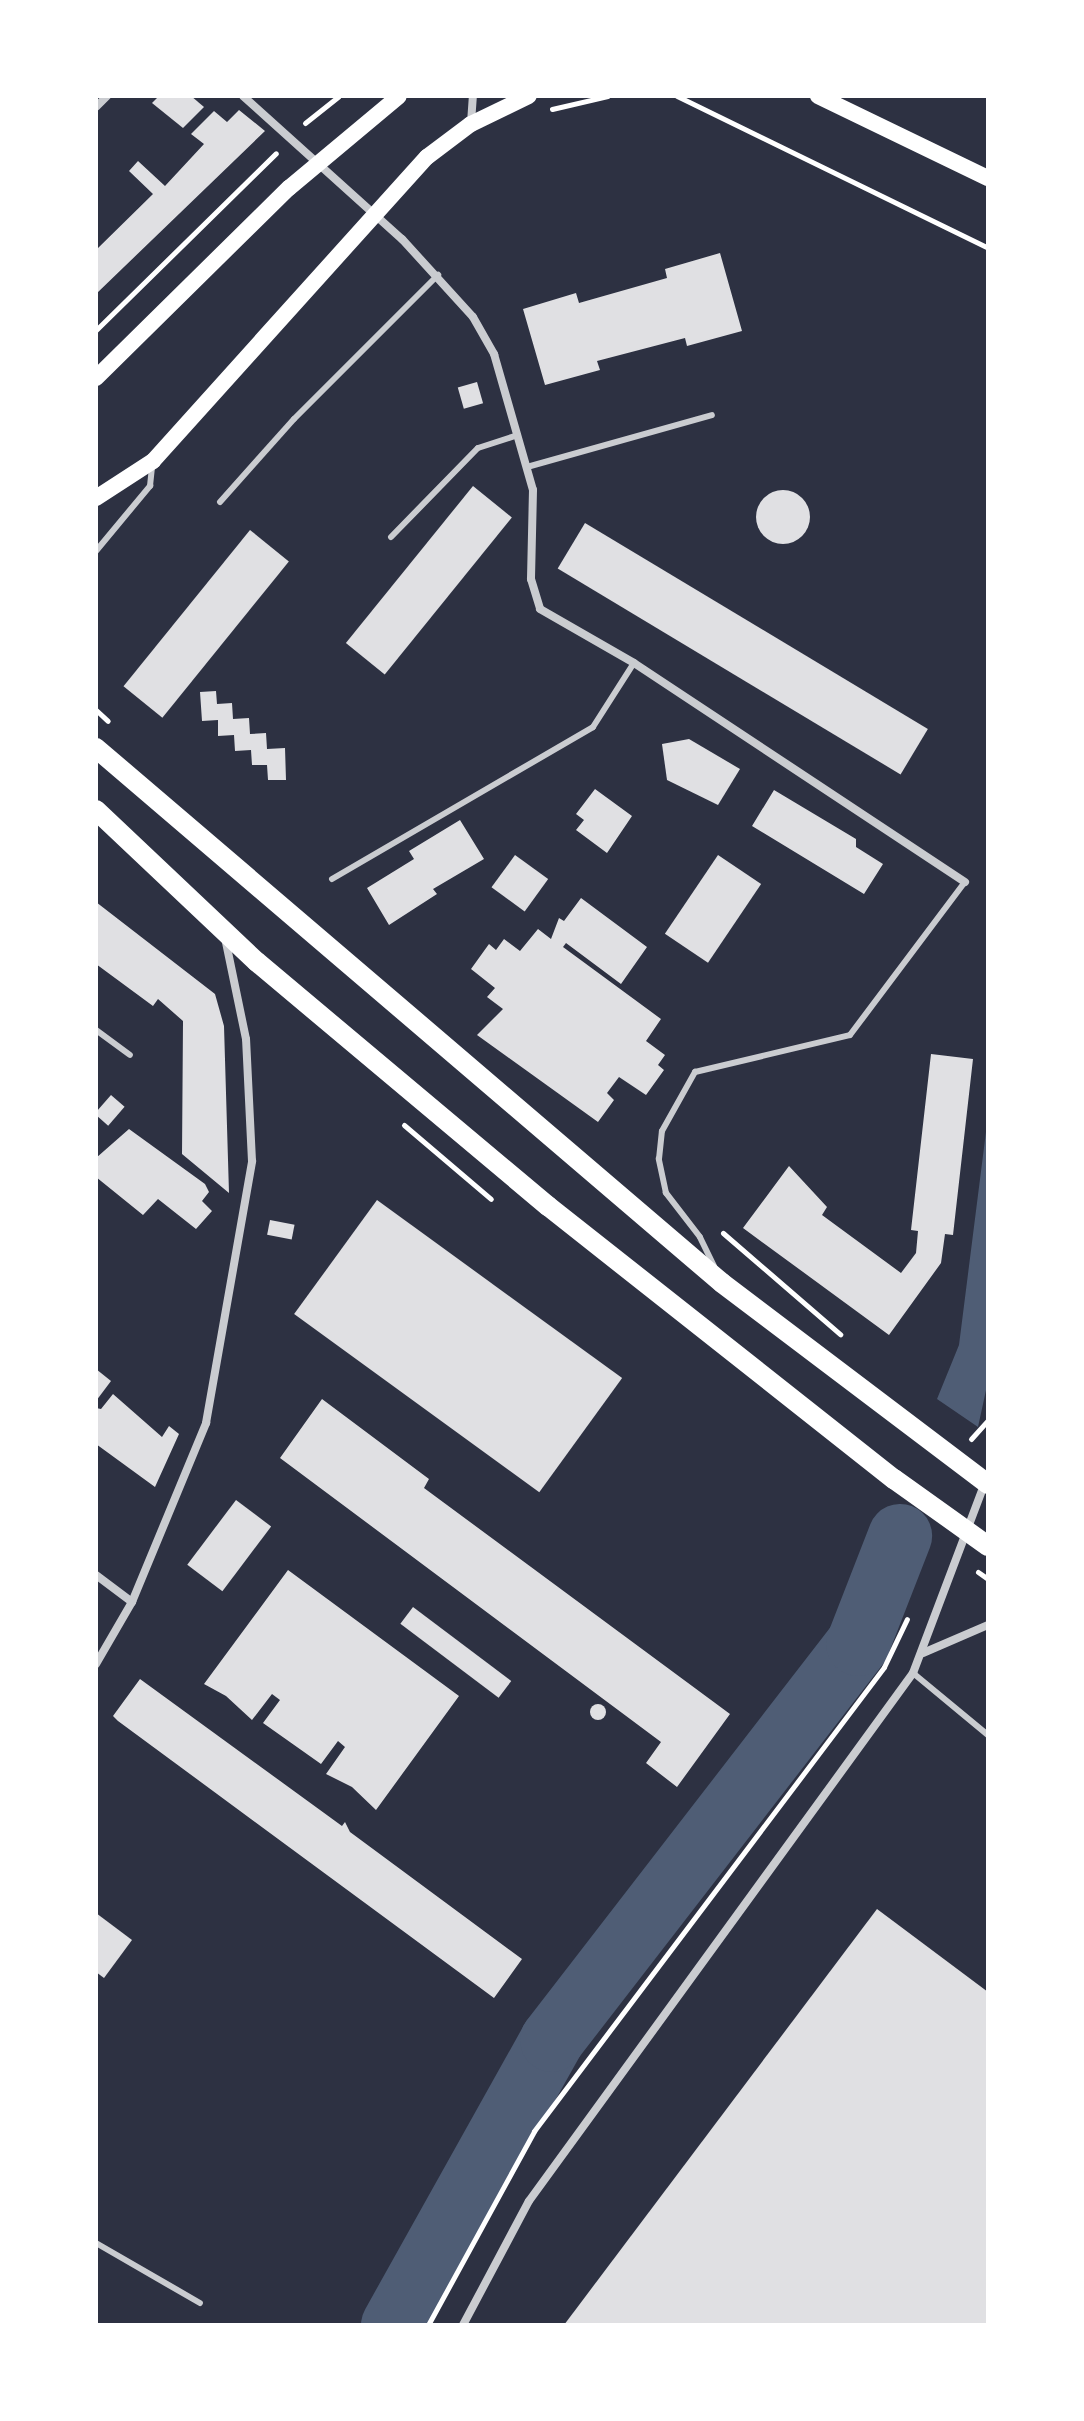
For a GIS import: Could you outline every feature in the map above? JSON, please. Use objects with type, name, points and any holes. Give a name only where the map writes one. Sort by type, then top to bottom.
[{"type":"main road","points":[[96,378],[320,161],[399,96]]},
{"type":"main road","points":[[96,498],[153,461],[374,212],[427,157],[471,124],[529,96]]},
{"type":"main road","points":[[818,96],[988,178]]},
{"type":"main road","points":[[96,748],[722,1283],[957,1461],[987,1480]]},
{"type":"main road","points":[[96,810],[223,930],[548,1206],[988,1546]]},
{"type":"street","points":[[96,107],[107,96]]},
{"type":"street","points":[[243,96],[374,212],[438,275],[473,317],[494,354],[533,490],[532,595],[540,609],[634,663],[965,882]]},
{"type":"street","points":[[471,124],[473,96]]},
{"type":"street","points":[[96,1664],[132,1602],[206,1423],[252,1161],[246,1039],[223,930]]},
{"type":"street","points":[[463,2325],[529,2201],[913,1673],[923,1653],[941,1588],[968,1532],[987,1480]]},
{"type":"street","points":[[96,1575],[132,1602]]},
{"type":"street","points":[[923,1653],[988,1625]]},
{"type":"lane","points":[[220,502],[294,419],[438,275]]},
{"type":"lane","points":[[527,467],[712,415]]},
{"type":"lane","points":[[391,537],[478,448],[518,435]]},
{"type":"lane","points":[[96,551],[150,486],[153,461]]},
{"type":"lane","points":[[332,879],[593,727],[634,663]]},
{"type":"lane","points":[[722,1283],[700,1237],[666,1193],[659,1159],[662,1131],[695,1072],[850,1035],[965,882]]},
{"type":"lane","points":[[96,1030],[130,1055]]},
{"type":"lane","points":[[913,1673],[988,1735]]},
{"type":"lane","points":[[96,2243],[200,2303]]},
{"type":"path","points":[[546,111],[608,96]]},
{"type":"path","points":[[677,96],[988,248]]},
{"type":"path","points":[[96,330],[264,165]]},
{"type":"path","points":[[957,1461],[988,1420]]},
{"type":"path","points":[[428,2325],[534,2131],[884,1667],[910,1613]]},
{"type":"water","points":[[988,1116],[988,1381],[978,1427],[937,1399],[959,1345]]},
{"type":"building","points":[[159,96],[191,96],[204,107],[183,128],[152,103]]},
{"type":"building","points":[[239,110],[265,131],[96,294],[96,250],[153,194],[129,171],[138,161],[165,186],[204,144],[191,134],[214,111],[227,122]]},
{"type":"building","points":[[720,253],[742,331],[687,346],[685,338],[597,361],[600,370],[545,385],[523,309],[576,293],[579,303],[667,278],[665,269]]},
{"type":"building","points":[[477,382],[483,403],[464,409],[458,388]]},
{"type":"building","points":[[473,486],[512,517],[385,674],[346,643]]},
{"type":"building","points":[[783,490],[802,498],[810,517],[802,536],[783,544],[764,536],[756,517],[764,498]]},
{"type":"building","points":[[585,523],[928,729],[901,774],[558,568]]},
{"type":"building","points":[[250,530],[289,561],[162,718],[124,686]]},
{"type":"building","points":[[216,691],[217,704],[232,703],[233,719],[249,718],[250,734],[266,733],[267,749],[285,748],[286,780],[268,780],[267,765],[252,765],[251,750],[235,751],[234,735],[218,736],[218,720],[202,721],[200,692]]},
{"type":"building","points":[[689,739],[740,769],[718,805],[667,780],[662,744]]},
{"type":"building","points":[[595,789],[632,816],[607,853],[576,830],[584,820],[576,814]]},
{"type":"building","points":[[774,790],[856,839],[856,847],[883,864],[864,894],[752,826]]},
{"type":"building","points":[[460,820],[484,859],[433,889],[437,894],[389,925],[367,888],[414,859],[409,851]]},
{"type":"building","points":[[515,855],[548,879],[525,911],[491,887]]},
{"type":"building","points":[[718,855],[761,884],[708,963],[665,934]]},
{"type":"building","points":[[581,898],[647,947],[621,984],[566,943],[563,947],[661,1019],[646,1041],[665,1055],[658,1065],[664,1070],[646,1095],[619,1077],[607,1093],[614,1100],[598,1122],[477,1035],[503,1009],[487,997],[495,988],[471,969],[489,944],[496,950],[504,939],[520,951],[538,929],[551,939],[559,918],[564,921]]},
{"type":"building","points":[[96,902],[215,994],[224,1026],[229,1193],[182,1154],[183,1021],[158,999],[153,1006],[96,964]]},
{"type":"building","points":[[931,1054],[973,1059],[953,1235],[945,1234],[941,1263],[889,1335],[743,1228],[789,1166],[827,1207],[822,1215],[901,1273],[916,1253],[918,1231],[911,1230]]},
{"type":"building","points":[[111,1095],[125,1107],[108,1126],[96,1112]]},
{"type":"building","points":[[129,1129],[205,1184],[209,1192],[202,1201],[212,1211],[196,1229],[158,1199],[143,1215],[96,1177],[96,1158]]},
{"type":"building","points":[[377,1200],[622,1378],[539,1492],[294,1314]]},
{"type":"building","points":[[270,1220],[295,1225],[292,1239],[267,1235]]},
{"type":"building","points":[[96,1369],[111,1381],[96,1401]]},
{"type":"building","points":[[113,1394],[162,1437],[169,1426],[179,1434],[155,1487],[96,1444],[96,1408],[101,1409]]},
{"type":"building","points":[[322,1399],[429,1479],[424,1488],[730,1714],[677,1787],[646,1763],[661,1742],[280,1458]]},
{"type":"building","points":[[236,1500],[271,1526],[222,1591],[187,1565]]},
{"type":"building","points":[[288,1570],[459,1696],[376,1810],[352,1787],[326,1774],[345,1747],[338,1741],[321,1764],[263,1723],[280,1700],[272,1694],[252,1720],[226,1696],[204,1684]]},
{"type":"building","points":[[413,1607],[511,1681],[499,1698],[400,1624]]},
{"type":"building","points":[[140,1679],[342,1826],[345,1822],[350,1832],[522,1959],[494,1998],[118,1721],[113,1716]]},
{"type":"building","points":[[598,1704],[604,1706],[604,1718],[598,1720],[592,1718],[590,1712],[592,1706]]},
{"type":"building","points":[[877,1909],[988,1992],[988,2325],[564,2325]]},
{"type":"building","points":[[96,1913],[132,1940],[104,1978],[96,1972]]},
{"type":"waterway","points":[[393,2325],[552,2040],[858,1644],[900,1536]]}]
